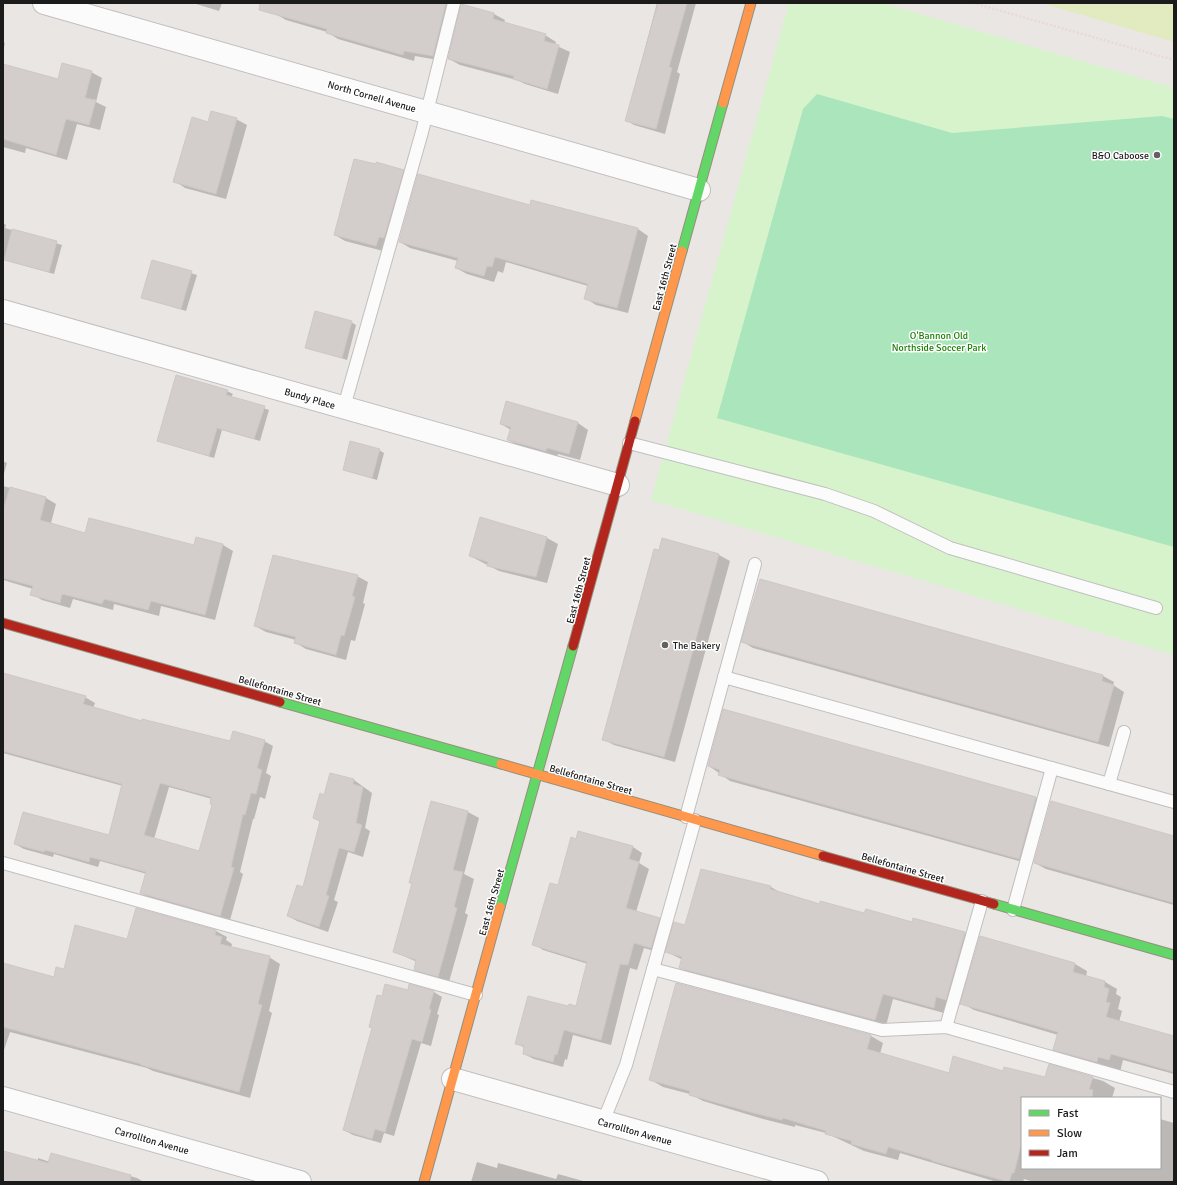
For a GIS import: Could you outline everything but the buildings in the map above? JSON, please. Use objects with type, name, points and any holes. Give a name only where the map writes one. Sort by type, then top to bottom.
[{"type":"main road","name":"East 16th Street","points":[[424,1182],[751,3]]},
{"type":"main road","name":"Bellefontaine Street","points":[[3,623],[1174,955]]},
{"type":"street","name":"North Cornell Avenue","points":[[44,3],[699,190]]},
{"type":"street","name":"Bundy Place","points":[[3,311],[618,485]]},
{"type":"street","name":"Carrollton Avenue","points":[[453,1079],[817,1182]]},
{"type":"street","name":"Carrollton Avenue","points":[[3,1098],[300,1182]]},
{"type":"lane","points":[[344,407],[428,112],[454,3]]},
{"type":"lane","points":[[629,443],[824,494],[874,511],[950,548],[1156,608]]},
{"type":"lane","points":[[603,1122],[626,1065],[653,969],[724,677],[755,564]]},
{"type":"lane","points":[[724,677],[1174,802]]},
{"type":"lane","points":[[1109,784],[1124,732]]},
{"type":"lane","points":[[1013,910],[1052,768]]},
{"type":"lane","points":[[3,863],[476,995]]},
{"type":"lane","points":[[946,1027],[982,901]]},
{"type":"lane","points":[[653,969],[882,1030],[946,1027],[1174,1092]]},
{"type":"path","points":[[972,3],[1174,60]]},
{"type":"green space","name":"O'Bannon Old Northside Soccer Park","points":[[789,3],[882,3],[1174,88],[1174,655],[651,500]]},
{"type":"green space","points":[[1041,3],[1174,3],[1174,42]]},
{"type":"green space","name":"O'Bannon Old Northside Soccer Park","points":[[817,94],[952,133],[1162,116],[1174,119],[1174,547],[717,418],[803,109]]},
{"type":"traffic: fast","points":[[682,251],[723,103]]},
{"type":"traffic: fast","points":[[500,907],[573,646]]},
{"type":"traffic: fast","points":[[280,702],[501,764]]},
{"type":"traffic: fast","points":[[994,904],[1174,955]]},
{"type":"traffic: slow","points":[[723,103],[751,3]]},
{"type":"traffic: slow","points":[[635,421],[682,251]]},
{"type":"traffic: slow","points":[[501,764],[823,856]]},
{"type":"traffic: slow","points":[[424,1182],[500,907]]},
{"type":"traffic: jam","points":[[573,646],[635,421]]},
{"type":"traffic: jam","points":[[3,623],[280,702]]},
{"type":"traffic: jam","points":[[823,856],[994,904]]},
{"type":"place","name":"B&O Caboose","points":[[1157,155]]},
{"type":"place","name":"The Bakery","points":[[665,645]]}]
